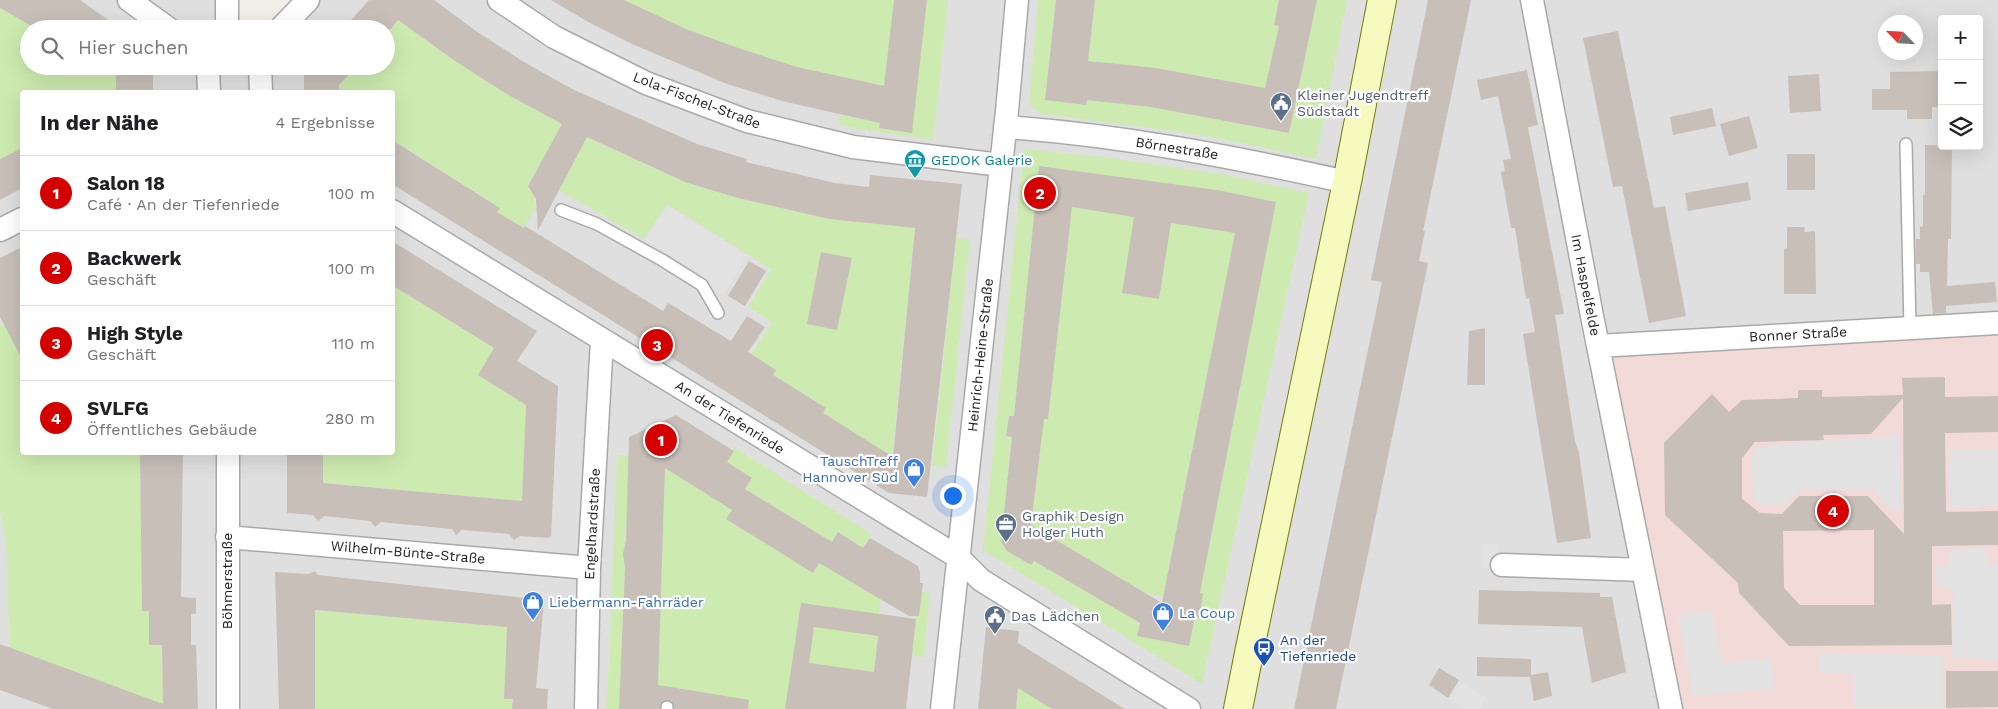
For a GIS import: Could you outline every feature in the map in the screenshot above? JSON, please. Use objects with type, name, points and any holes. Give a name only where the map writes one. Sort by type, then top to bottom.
[{"type":"street","points":[[128,0],[156,20]]},
{"type":"street","points":[[227,0],[228,20]]},
{"type":"street","points":[[289,20],[308,0]]},
{"type":"street","name":"Lola-Fischel-Straße","points":[[499,0],[554,37],[646,83],[746,122],[853,147],[1001,165]]},
{"type":"street","name":"Heinrich-Heine-Straße","points":[[942,709],[1017,0]]},
{"type":"street","points":[[1238,709],[1382,0]]},
{"type":"street","name":"Im Haspelfelde","points":[[1532,0],[1598,346],[1671,709]]},
{"type":"street","points":[[208,75],[208,90]]},
{"type":"street","points":[[261,75],[262,90]]},
{"type":"street","name":"Börnestraße","points":[[1005,127],[1088,134],[1151,143],[1236,158],[1346,182]]},
{"type":"street","name":"An der Tiefenriede","points":[[395,213],[958,557],[981,580],[1189,709]]},
{"type":"street","points":[[0,230],[20,220]]},
{"type":"street","name":"Bonner Straße","points":[[1598,346],[1998,323]]},
{"type":"street","name":"Engelhardstraße","points":[[586,709],[589,568],[602,340]]},
{"type":"street","name":"Böhmerstraße","points":[[228,455],[228,709]]},
{"type":"street","name":"Wilhelm-Bünte-Straße","points":[[227,537],[589,568]]},
{"type":"street","points":[[1502,565],[1643,570]]},
{"type":"lane","points":[[1906,144],[1910,328]]},
{"type":"lane","points":[[561,210],[597,224],[662,260],[702,285],[718,313]]},
{"type":"shaded area","points":[[0,0],[227,0],[227,20],[20,20],[20,75],[395,75],[395,20],[289,20],[308,0],[1998,0],[1998,323],[1671,709],[0,709]]},
{"type":"shaded area","points":[[215,75],[245,75],[246,90],[215,90]]},
{"type":"shaded area","points":[[668,206],[747,256],[723,295],[697,278],[700,273],[645,240]]},
{"type":"shaded area","points":[[1998,323],[1998,709],[1671,709],[1598,346]]},
{"type":"shaded area","points":[[1899,436],[1901,510],[1888,507],[1873,490],[1800,489],[1787,504],[1762,505],[1753,500],[1752,459],[1754,448],[1824,440]]},
{"type":"shaded area","points":[[1998,449],[1998,506],[1949,508],[1949,450]]},
{"type":"shaded area","points":[[1481,544],[1498,544],[1498,568],[1481,568]]},
{"type":"shaded area","points":[[1986,548],[1987,565],[1998,564],[1998,659],[1952,658],[1953,587],[1935,586],[1935,566],[1948,566],[1950,549]]},
{"type":"shaded area","points":[[1712,611],[1722,663],[1770,658],[1775,688],[1693,696],[1678,616]]},
{"type":"shaded area","points":[[1818,653],[1943,655],[1943,708],[1854,708],[1854,673],[1819,674]]},
{"type":"shaded area","points":[[1460,682],[1487,698],[1480,709],[1467,709],[1450,699]]},
{"type":"green space","points":[[624,0],[894,0],[884,86],[798,68],[754,55],[687,29]]},
{"type":"green space","points":[[927,0],[948,0],[933,140],[853,128],[839,124],[840,115],[880,123]]},
{"type":"green space","points":[[1038,0],[1056,0],[1045,100],[1086,105],[1087,100],[1151,107],[1289,133],[1317,0],[1347,0],[1316,159],[1217,138],[1041,114],[1031,107],[1029,100]]},
{"type":"green space","points":[[1095,0],[1279,0],[1274,24],[1279,26],[1265,88],[1156,68],[1084,61],[1091,38]]},
{"type":"green space","points":[[0,8],[21,20],[20,75],[116,75],[116,90],[20,90],[20,149],[0,159]]},
{"type":"green space","points":[[398,20],[455,61],[505,93],[600,144],[685,182],[738,198],[829,219],[889,225],[916,217],[892,457],[823,413],[826,408],[773,375],[751,354],[772,322],[748,307],[771,269],[667,204],[644,239],[559,190],[576,159],[550,145],[528,186],[533,193],[536,207],[524,228],[497,212],[499,207],[395,141],[395,90],[339,90],[339,85],[348,75],[395,75],[395,24]]},
{"type":"green space","points":[[1024,149],[1103,157],[1221,174],[1309,193],[1202,684],[983,550]],"holes":[[[1039,166],[1217,190],[1276,202],[1200,593],[1203,594],[1199,617],[1195,617],[1189,646],[1137,636],[1140,623],[1034,561],[1031,565],[1007,551],[1002,543],[1011,437],[1006,436],[1009,416],[1014,416]]]},
{"type":"green space","points":[[1072,207],[1235,233],[1163,597],[1145,593],[1031,525],[1044,419],[1048,419]]},
{"type":"green space","points":[[956,238],[970,240],[946,467],[932,466]]},
{"type":"green space","points":[[395,286],[498,351],[488,358],[478,375],[526,405],[522,501],[318,482],[319,455],[395,455]]},
{"type":"green space","points":[[18,316],[20,320],[20,342],[16,345],[20,354],[20,455],[143,455],[140,456],[142,611],[149,611],[149,645],[162,645],[163,707],[9,648],[7,550],[0,510],[0,323],[2,326]]},
{"type":"green space","points":[[735,448],[871,534],[863,548],[838,532],[832,542],[745,489],[752,478],[727,462]]},
{"type":"green space","points":[[617,455],[629,456],[626,540],[623,554],[625,570],[619,709],[606,709],[609,663]]},
{"type":"green space","points":[[665,461],[696,488],[732,510],[726,519],[812,572],[819,563],[855,584],[882,587],[870,709],[657,709]]},
{"type":"green space","points":[[922,592],[930,593],[924,657],[912,656],[916,616],[919,616]]},
{"type":"green space","points":[[311,610],[507,627],[504,698],[513,699],[512,709],[315,709],[315,635]]},
{"type":"green space","points":[[1015,674],[1052,709],[1016,709],[1018,693]]},
{"type":"building","points":[[0,0],[80,0],[108,20],[21,20],[0,8]]},
{"type":"building","points":[[369,0],[434,0],[476,31],[524,62],[572,89],[697,144],[747,159],[746,162],[835,183],[869,187],[870,175],[962,184],[927,497],[889,493],[395,186],[395,142],[500,208],[497,212],[524,228],[525,226],[663,311],[668,303],[731,341],[747,316],[765,327],[748,352],[776,370],[773,375],[826,408],[823,413],[893,457],[915,228],[829,219],[738,198],[685,182],[587,137],[538,230],[536,199],[528,186],[562,124],[505,93],[455,61],[398,20],[395,24],[395,20],[351,20]]},
{"type":"building","points":[[551,0],[624,0],[686,29],[738,48],[797,67],[884,86],[894,0],[927,0],[912,133],[879,128],[880,123],[786,102],[727,84],[632,44],[592,24]]},
{"type":"building","points":[[1056,0],[1095,0],[1088,61],[1156,68],[1265,88],[1279,26],[1274,25],[1279,0],[1317,0],[1289,133],[1151,107],[1087,100],[1086,105],[1045,100]]},
{"type":"building","points":[[1428,0],[1471,0],[1423,231],[1425,231],[1419,261],[1428,263],[1336,709],[1294,709],[1382,282],[1371,280]]},
{"type":"building","points":[[1618,31],[1654,208],[1665,206],[1686,316],[1649,323],[1622,186],[1613,187],[1583,38]]},
{"type":"building","points":[[1527,70],[1538,125],[1528,127],[1564,314],[1555,315],[1575,441],[1579,453],[1591,538],[1557,543],[1523,334],[1535,332],[1529,298],[1526,299],[1515,228],[1511,228],[1501,172],[1505,171],[1503,160],[1511,159],[1498,96],[1481,100],[1477,80]]},
{"type":"building","points":[[1938,71],[1938,107],[1932,107],[1932,119],[1907,119],[1907,110],[1872,110],[1872,89],[1890,89],[1890,72]]},
{"type":"building","points":[[1819,74],[1821,111],[1790,113],[1788,76]]},
{"type":"building","points":[[116,75],[153,75],[153,90],[116,90]]},
{"type":"building","points":[[304,75],[348,75],[339,85],[339,90],[304,90]]},
{"type":"building","points":[[1712,108],[1716,126],[1673,135],[1670,117]]},
{"type":"building","points":[[1749,116],[1758,148],[1729,156],[1720,124]]},
{"type":"building","points":[[1925,145],[1938,145],[1938,150],[1952,150],[1951,239],[1948,239],[1947,286],[1995,282],[1997,302],[1946,306],[1946,313],[1933,314],[1929,272],[1920,272],[1920,264],[1916,264],[1916,239],[1920,239],[1920,227],[1923,226],[1923,195],[1925,195]]},
{"type":"building","points":[[20,149],[20,189],[0,200],[0,159]]},
{"type":"building","points":[[1787,154],[1815,154],[1815,190],[1787,190]]},
{"type":"building","points":[[1039,166],[1217,190],[1276,202],[1200,593],[1203,594],[1199,618],[1195,617],[1189,646],[1137,636],[1140,623],[1034,561],[1031,565],[1007,551],[1001,542],[1012,437],[1006,436],[1009,416],[1014,416]],"holes":[[[1072,207],[1134,217],[1122,293],[1159,299],[1171,223],[1235,233],[1162,603],[1031,525],[1044,419],[1048,419]]]},
{"type":"building","points":[[1748,182],[1751,200],[1688,211],[1685,193]]},
{"type":"building","points":[[1787,227],[1805,227],[1804,232],[1815,231],[1816,294],[1784,294],[1784,249],[1787,248]]},
{"type":"building","points":[[395,243],[537,331],[517,361],[558,386],[551,538],[549,536],[549,538],[520,536],[514,540],[509,534],[462,530],[456,535],[452,529],[381,522],[375,527],[370,521],[325,516],[318,521],[313,515],[287,513],[287,455],[323,455],[323,483],[522,501],[526,405],[478,375],[494,348],[395,287]]},
{"type":"building","points":[[20,248],[20,355],[0,317],[0,258]]},
{"type":"building","points":[[821,252],[852,258],[837,330],[807,324]]},
{"type":"building","points":[[749,261],[766,271],[745,306],[728,296]]},
{"type":"building","points":[[1485,328],[1485,385],[1467,385],[1469,331]]},
{"type":"building","points":[[1945,377],[1945,397],[1998,396],[1998,432],[1945,433],[1946,512],[1998,511],[1998,545],[1932,546],[1932,605],[1951,604],[1952,645],[1789,646],[1739,593],[1738,583],[1665,515],[1664,443],[1712,394],[1729,412],[1742,400],[1798,398],[1798,390],[1822,390],[1822,397],[1903,395],[1902,378]],"holes":[[[1903,398],[1904,534],[1868,496],[1799,496],[1782,514],[1760,513],[1742,499],[1742,458],[1755,442],[1824,440],[1823,435],[1871,434]],[[1874,530],[1874,605],[1800,605],[1784,588],[1783,531]]]},
{"type":"building","points":[[676,415],[734,451],[727,462],[752,478],[745,489],[832,542],[838,532],[863,548],[870,538],[918,566],[920,583],[923,583],[919,616],[909,616],[819,563],[813,573],[726,519],[732,510],[665,468],[658,685],[749,700],[748,709],[674,709],[673,703],[667,700],[661,703],[660,709],[619,709],[625,568],[623,554],[626,540],[629,437]]},
{"type":"building","points":[[140,455],[183,455],[181,597],[196,598],[196,614],[191,614],[191,645],[196,645],[198,709],[53,709],[0,690],[0,644],[163,704],[162,645],[149,645],[149,611],[142,611]]},
{"type":"building","points":[[315,571],[318,575],[544,600],[536,688],[548,689],[547,709],[512,709],[513,699],[504,699],[507,627],[315,610],[315,709],[279,709],[275,572],[309,574]]},
{"type":"building","points":[[1479,590],[1600,593],[1600,597],[1612,597],[1626,672],[1592,683],[1582,627],[1478,624]]},
{"type":"building","points":[[801,603],[916,619],[906,709],[785,709]],"holes":[[[814,627],[878,636],[874,672],[809,663]]]},
{"type":"building","points":[[986,627],[1019,631],[1018,643],[1125,709],[1052,709],[1018,688],[1016,709],[978,709]]},
{"type":"building","points":[[1477,657],[1531,659],[1531,675],[1548,672],[1552,696],[1534,701],[1530,677],[1477,676]]},
{"type":"building","points":[[1439,668],[1459,680],[1448,698],[1429,685]]},
{"type":"building","points":[[1946,671],[1998,671],[1998,707],[1946,708]]},
{"type":"place","name":"Kleiner Jugendtreff Südstadt","points":[[1281,122]]},
{"type":"place","name":"GEDOK Galerie","points":[[915,179]]},
{"type":"place","name":"Backwerk","points":[[1040,193]]},
{"type":"place","name":"High Style","points":[[657,345]]},
{"type":"place","name":"Salon 18","points":[[661,440]]},
{"type":"place","name":"TauschTreff Hannover Süd","points":[[914,488]]},
{"type":"place","name":"SVLFG","points":[[1833,511]]},
{"type":"place","name":"Graphik Design Holger Huth","points":[[1006,543]]},
{"type":"place","name":"Liebermann-Fahrräder","points":[[533,621]]},
{"type":"place","name":"La Coup","points":[[1163,632]]},
{"type":"place","name":"Das Lädchen","points":[[995,635]]},
{"type":"place","name":"An der Tiefenriede","points":[[1264,667]]}]
